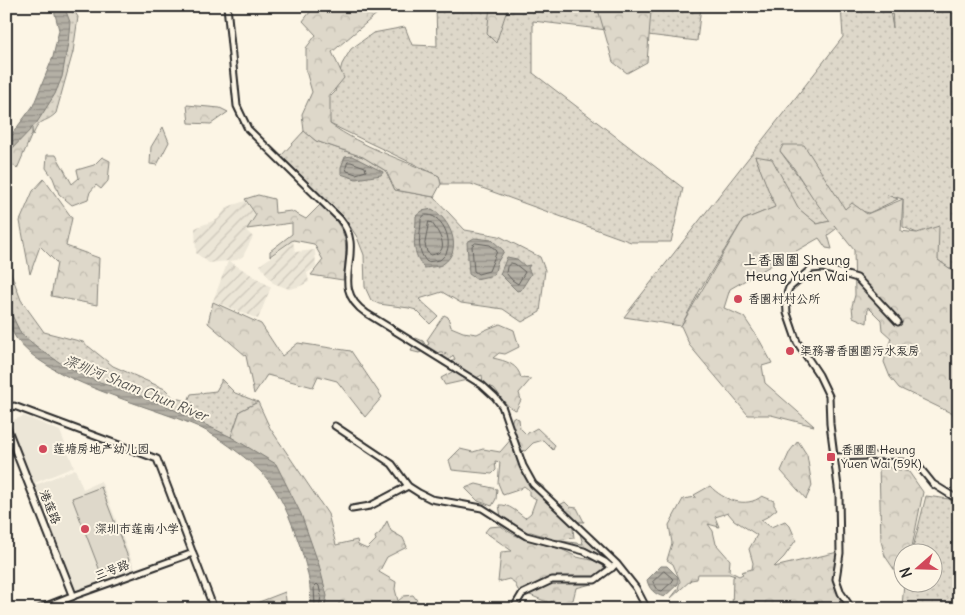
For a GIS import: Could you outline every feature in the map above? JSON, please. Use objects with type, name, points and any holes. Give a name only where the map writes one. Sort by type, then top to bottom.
[{"type":"street","points":[[226,6],[237,106],[243,121],[248,129],[346,227],[350,236],[351,246],[347,287],[353,302],[366,313],[482,385],[493,394],[504,410],[523,466],[533,484],[617,564],[636,588],[647,609]]},
{"type":"street","points":[[852,609],[841,593],[836,580],[840,549],[839,495],[829,422],[828,393],[795,337],[786,305],[786,296],[790,288],[811,269],[817,268],[857,278],[898,322]]},
{"type":"street","points":[[6,409],[14,406],[157,460],[214,609]]},
{"type":"street","name":"港莲路","points":[[6,426],[73,596]]},
{"type":"street","points":[[335,426],[392,464],[408,486],[431,499],[482,508],[526,536],[584,551],[612,568]]},
{"type":"street","points":[[834,457],[904,455],[916,463],[934,484],[959,500]]},
{"type":"street","points":[[352,509],[370,506],[408,486]]},
{"type":"street","name":"三号路","points":[[40,609],[193,553]]},
{"type":"street","points":[[513,609],[522,594],[552,580],[595,580],[617,564]]},
{"type":"shaded area","points":[[245,201],[255,215],[246,230],[253,237],[243,256],[237,260],[229,261],[271,287],[258,319],[213,301],[228,261],[209,263],[196,253],[195,228],[218,219],[227,207]]},
{"type":"shaded area","points":[[293,241],[295,252],[315,250],[316,267],[307,273],[309,282],[289,289],[273,283],[260,265]]},
{"type":"shaded area","name":"莲塘房地产幼儿园","points":[[24,416],[60,431],[74,467],[32,484],[8,422]]},
{"type":"shaded area","name":"深圳市莲南小学","points":[[75,469],[83,489],[101,481],[135,569],[75,593],[33,486]]},
{"type":"green space","points":[[60,6],[71,6],[78,17],[73,52],[56,113],[40,123],[33,135],[30,122],[64,40]]},
{"type":"green space","points":[[325,6],[397,6],[379,12],[332,52],[344,78],[330,95],[330,124],[355,140],[439,176],[441,184],[434,197],[395,190],[386,171],[363,157],[316,141],[304,131],[302,114],[312,92],[306,71],[306,48],[316,35],[303,21],[310,12]]},
{"type":"green space","points":[[436,6],[701,6],[697,41],[533,21],[533,73],[683,188],[671,242],[631,242],[471,184],[441,184],[439,176],[330,124],[328,99],[335,92],[342,64],[351,49],[373,33],[405,27],[412,45],[437,46]]},
{"type":"green space","points":[[490,6],[508,7],[496,43],[487,34]]},
{"type":"green space","points":[[597,6],[655,6],[651,11],[647,62],[627,73],[613,62]]},
{"type":"green space","points":[[841,6],[889,6],[893,28],[892,6],[959,6],[959,275],[938,260],[917,233],[903,227],[903,199],[887,195],[898,199],[869,213],[848,207],[845,209],[780,151],[831,221],[817,224],[796,207],[755,156],[776,207],[743,220],[700,290],[681,326],[624,317],[843,37]]},
{"type":"green space","points":[[187,105],[220,108],[228,112],[211,124],[189,123]]},
{"type":"green space","points":[[32,126],[32,134],[17,169],[6,157],[6,152]]},
{"type":"green space","points":[[163,127],[169,142],[157,165],[150,164],[151,147]]},
{"type":"green space","points":[[304,131],[316,141],[363,157],[386,171],[395,190],[434,197],[465,230],[499,236],[540,257],[545,270],[540,312],[522,322],[503,309],[461,303],[442,292],[419,299],[438,316],[430,324],[416,310],[379,304],[371,300],[365,287],[364,255],[357,237],[344,217],[281,156]]},
{"type":"green space","points":[[783,145],[804,145],[845,209],[852,203],[867,214],[903,199],[901,231],[917,233],[939,226],[938,260],[959,275],[959,433],[953,414],[899,388],[890,377],[884,362],[891,338],[882,330],[881,320],[868,307],[867,323],[853,317],[852,306],[855,295],[854,250],[834,225],[836,229],[828,235],[832,249],[826,248],[819,238],[730,289],[724,308],[744,317],[760,341],[772,363],[762,366],[765,383],[814,426],[771,415],[748,415],[690,346],[681,326],[743,220],[775,207],[755,156],[772,159],[799,209],[817,224],[830,221],[780,151]]},
{"type":"green space","points":[[47,155],[56,155],[72,184],[79,178],[77,170],[94,165],[102,157],[110,161],[108,181],[101,189],[96,185],[90,192],[88,199],[72,205],[59,194],[53,178],[46,168]]},
{"type":"green space","points":[[44,179],[72,218],[66,246],[99,258],[97,305],[51,296],[57,263],[40,246],[30,274],[20,221],[33,191]]},
{"type":"green space","points":[[258,195],[274,199],[275,213],[291,211],[306,219],[321,204],[342,230],[346,246],[343,280],[311,275],[323,260],[314,244],[293,240],[270,256],[270,251],[292,234],[292,223],[247,229],[256,215],[245,199]]},
{"type":"green space","points":[[6,247],[8,265],[21,300],[44,332],[83,342],[113,366],[165,389],[174,398],[188,401],[191,394],[216,391],[221,379],[235,393],[258,402],[240,411],[230,440],[172,411],[69,375],[31,350],[6,312]]},
{"type":"green space","points":[[213,302],[261,324],[282,356],[298,343],[351,351],[382,397],[365,417],[337,381],[318,376],[313,387],[267,375],[254,394],[246,356],[208,323]]},
{"type":"green space","points":[[444,315],[448,317],[451,327],[463,332],[477,334],[500,324],[514,330],[519,347],[505,354],[499,353],[493,358],[514,366],[521,378],[531,379],[519,393],[521,400],[516,410],[506,404],[494,388],[483,384],[482,375],[445,385],[441,378],[452,372],[450,363],[455,359],[453,355],[444,366],[438,362],[446,354],[442,352],[439,352],[436,359],[425,350],[419,353],[411,351],[414,345],[411,342],[416,338],[423,341],[426,346],[429,344],[427,340]]},
{"type":"green space","points":[[258,402],[270,428],[328,514],[336,545],[357,540],[358,545],[367,549],[376,540],[375,537],[380,533],[387,521],[391,531],[403,538],[407,547],[387,557],[379,572],[396,582],[395,589],[398,601],[404,596],[413,595],[419,603],[413,609],[340,609],[339,603],[339,609],[316,609],[320,592],[270,466],[230,440],[240,411]]},
{"type":"green space","points":[[513,417],[519,419],[520,428],[526,434],[537,428],[555,445],[553,450],[543,440],[533,443],[525,451],[514,448],[524,457],[528,477],[543,486],[547,496],[558,506],[565,502],[570,507],[577,508],[584,522],[575,522],[573,528],[574,538],[555,540],[583,544],[580,534],[611,564],[544,539],[547,537],[531,532],[518,533],[502,523],[499,505],[510,507],[525,518],[531,513],[536,499],[529,495],[529,490],[524,486],[503,495],[498,483],[500,462],[495,461],[496,470],[492,474],[452,470],[449,460],[460,449],[473,452],[483,449],[500,452],[513,437],[510,427]]},
{"type":"green space","points":[[798,441],[807,455],[812,486],[806,499],[781,471],[790,451]]},
{"type":"green space","points":[[879,465],[909,472],[923,492],[913,542],[892,542],[892,566],[885,556],[881,541]]},
{"type":"green space","points":[[476,484],[497,489],[496,499],[492,506],[478,501],[465,488]]},
{"type":"green space","points":[[710,486],[721,495],[735,501],[749,502],[762,496],[774,501],[777,509],[761,520],[771,527],[785,521],[790,526],[796,540],[774,567],[838,552],[834,568],[836,588],[848,609],[732,609],[733,577],[735,576],[729,574],[698,574],[697,579],[691,580],[671,598],[678,589],[680,581],[673,564],[667,560],[672,543],[669,525],[683,499],[696,497],[694,495]],"holes":[[[728,513],[734,520],[757,535],[749,549],[753,563],[752,569],[741,572],[743,574],[739,576],[729,571],[730,560],[716,544],[713,531],[708,524],[719,527],[715,517]]]},
{"type":"green space","points":[[101,487],[129,560],[100,571],[72,498]]},
{"type":"green space","points":[[926,496],[949,499],[959,510],[959,609],[903,609],[903,592],[942,592],[942,542],[914,542]]},
{"type":"green space","points":[[501,526],[515,535],[563,550],[577,557],[596,561],[606,567],[595,583],[576,588],[573,600],[557,608],[554,600],[549,603],[518,590],[514,582],[509,579],[498,582],[501,552],[512,551],[485,532],[489,527]]},
{"type":"green space","points":[[285,592],[287,609],[241,609]]},
{"type":"water","points":[[53,6],[64,6],[70,22],[62,77],[55,94],[36,124],[6,155],[6,142],[33,106],[53,57],[59,30]]},
{"type":"water","points":[[352,156],[383,172],[381,175],[356,179],[341,174],[341,167],[345,157]]},
{"type":"water","points":[[432,209],[439,214],[449,227],[452,235],[453,251],[443,264],[424,268],[416,254],[414,243],[416,216],[422,211]]},
{"type":"water","points":[[474,238],[492,240],[504,251],[497,263],[494,275],[476,279],[469,274],[467,242]]},
{"type":"water","points":[[507,257],[517,259],[525,266],[530,265],[528,268],[531,274],[521,290],[517,291],[500,274]]},
{"type":"water","points":[[6,299],[21,334],[62,364],[91,379],[158,402],[231,437],[276,464],[301,514],[319,565],[327,596],[324,609],[308,609],[310,586],[300,546],[280,498],[262,473],[230,446],[202,429],[98,390],[72,379],[49,366],[30,353],[16,338],[8,319]]},
{"type":"water","points":[[661,566],[667,566],[678,577],[678,584],[664,597],[653,591],[647,580]]},
{"type":"place","name":"香園村村公所","points":[[738,299]]},
{"type":"place","name":"渠務署香園圍污水泵房","points":[[790,351]]},
{"type":"place","name":"莲塘房地产幼儿园","points":[[43,449]]},
{"type":"place","name":"香園圍 Heung Yuen Wai (59K)","points":[[831,457]]},
{"type":"place","name":"深圳市莲南小学","points":[[85,529]]},
{"type":"district","name":"上香園圍 Sheung Heung Yuen Wai","points":[[797,268]]},
{"type":"water label","name":"深圳河 Sham Chun River","points":[[136,388]]}]
